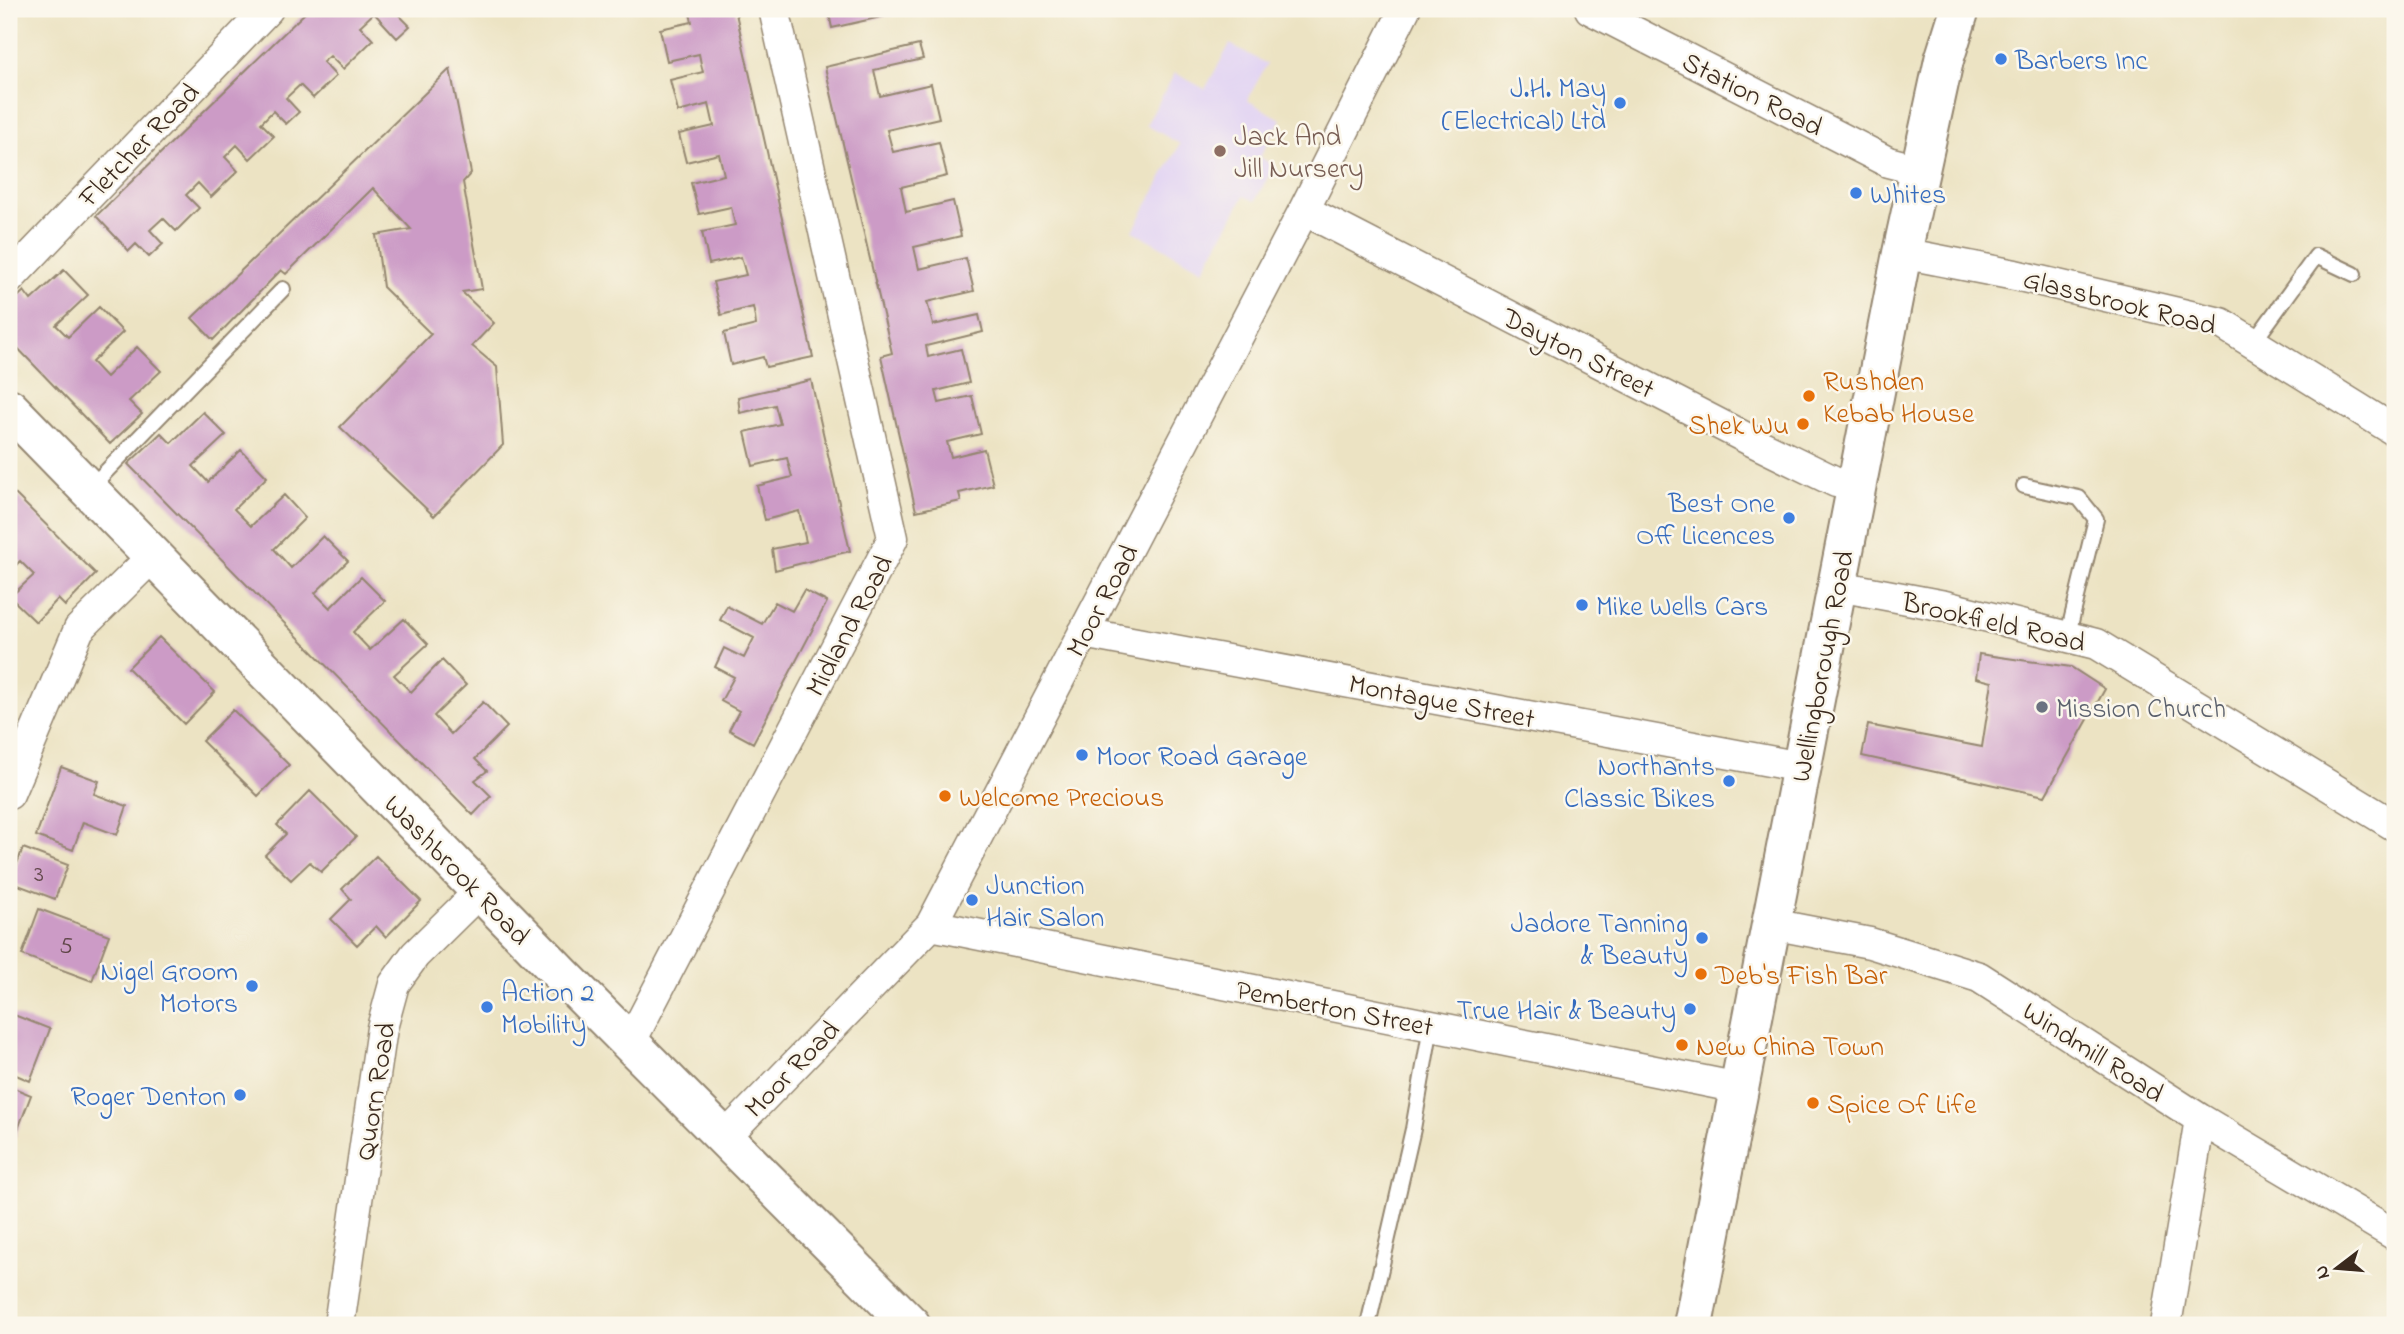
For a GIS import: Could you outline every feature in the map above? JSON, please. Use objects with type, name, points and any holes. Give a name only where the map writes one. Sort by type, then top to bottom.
[{"type":"main road","name":"Wellingborough Road","points":[[1693,1325],[1902,253],[1944,60],[1960,9]]},
{"type":"main road","name":"Washbrook Road","points":[[9,408],[723,1139],[911,1325]]},
{"type":"street","name":"Fletcher Road","points":[[9,279],[268,9]]},
{"type":"street","name":"Midland Road","points":[[630,1043],[893,538],[774,9]]},
{"type":"street","name":"Moor Road","points":[[723,1139],[931,925],[1304,210],[1405,9]]},
{"type":"street","name":"Station Road","points":[[1590,9],[1888,162],[1919,170]]},
{"type":"street","name":"Dayton Street","points":[[1304,210],[1750,440],[1836,482],[1857,484]]},
{"type":"street","name":"Glassbrook Road","points":[[1902,253],[2015,275],[2221,323],[2395,431]]},
{"type":"street","points":[[9,794],[79,629],[153,556]]},
{"type":"street","name":"Brookfield Road","points":[[1838,586],[1945,606],[2067,639],[2096,644],[2395,826]]},
{"type":"street","name":"Montague Street","points":[[1083,633],[1801,767]]},
{"type":"street","name":"Quorn Road","points":[[339,1325],[382,1028],[394,984],[415,955],[480,891]]},
{"type":"street","name":"Windmill Road","points":[[1770,924],[1870,943],[1979,977],[2200,1119],[2395,1235]]},
{"type":"street","name":"Pemberton Street","points":[[931,925],[1739,1088]]},
{"type":"street","points":[[2166,1325],[2200,1119]]},
{"type":"lane","points":[[2253,343],[2316,256],[2354,274]]},
{"type":"lane","points":[[89,489],[283,289]]},
{"type":"lane","points":[[2024,486],[2079,498],[2096,519],[2067,639]]},
{"type":"lane","points":[[1368,1325],[1413,1129],[1431,1026]]},
{"type":"shaded area","name":"Jack And Jill Nursery","points":[[1230,44],[1267,64],[1247,100],[1281,119],[1260,157],[1274,166],[1255,201],[1244,196],[1203,270],[1133,231],[1180,144],[1146,125],[1175,73],[1205,89]]},
{"type":"building","points":[[309,9],[393,9],[410,26],[397,38],[374,13],[360,26],[373,40],[343,69],[330,56],[323,62],[336,76],[313,98],[300,85],[286,98],[299,112],[286,124],[273,111],[261,123],[274,136],[250,159],[237,145],[225,157],[238,171],[211,197],[198,183],[186,195],[199,208],[176,231],[163,218],[150,230],[163,244],[149,257],[136,244],[129,251],[96,216]]},
{"type":"building","points":[[689,9],[735,9],[813,357],[766,367],[763,357],[731,365],[724,333],[756,325],[753,307],[721,315],[713,282],[746,275],[741,257],[709,264],[702,232],[735,225],[731,207],[699,214],[691,183],[724,175],[722,166],[719,154],[686,162],[679,134],[714,126],[709,104],[678,112],[670,80],[703,72],[699,54],[667,61],[660,29],[692,22]]},
{"type":"building","points":[[828,9],[912,9],[912,10],[832,28]]},
{"type":"building","points":[[919,45],[923,59],[874,70],[880,96],[931,84],[939,118],[887,130],[893,152],[939,142],[947,176],[901,187],[906,212],[953,201],[961,236],[914,247],[919,269],[966,258],[974,291],[927,302],[933,325],[979,315],[983,332],[926,346],[928,357],[961,349],[969,383],[936,391],[939,403],[972,396],[981,434],[947,442],[951,457],[984,449],[993,485],[959,493],[961,501],[916,511],[881,356],[892,353],[825,67]]},
{"type":"building","points":[[450,69],[471,173],[463,182],[482,289],[462,292],[494,323],[472,346],[497,367],[503,445],[434,516],[340,427],[431,334],[383,287],[376,235],[411,229],[373,188],[286,274],[281,270],[213,340],[192,318]]},
{"type":"building","points":[[64,270],[88,295],[56,325],[68,337],[99,307],[123,332],[92,362],[106,377],[137,347],[161,371],[129,401],[142,414],[110,444],[9,339],[9,305],[24,291],[31,300]]},
{"type":"building","points":[[811,380],[850,551],[775,570],[772,549],[806,542],[799,511],[765,520],[757,486],[792,477],[787,458],[753,466],[745,432],[780,424],[775,405],[740,413],[738,397]]},
{"type":"building","points":[[203,412],[226,435],[193,466],[208,482],[241,450],[267,477],[234,509],[251,526],[284,495],[305,518],[274,549],[291,568],[323,536],[348,561],[315,593],[330,608],[361,577],[385,601],[353,632],[370,650],[404,619],[428,644],[394,675],[411,692],[442,660],[466,685],[434,716],[451,734],[483,702],[507,727],[475,759],[487,771],[475,780],[491,796],[473,815],[128,464],[161,433],[171,443]]},
{"type":"building","points":[[9,488],[96,574],[65,606],[58,599],[36,622],[10,597],[34,575],[20,561],[9,572]]},
{"type":"building","points":[[804,590],[827,602],[753,743],[729,730],[739,711],[721,701],[734,677],[715,667],[724,648],[744,658],[754,638],[720,620],[727,606],[762,624],[775,602],[792,611]]},
{"type":"building","points":[[159,637],[215,692],[184,724],[128,668]]},
{"type":"building","name":"Mission Church","points":[[1979,654],[2071,667],[2105,689],[2045,796],[1862,756],[1868,725],[1982,747],[1992,682],[1976,678]]},
{"type":"building","points":[[233,710],[289,765],[258,796],[202,741]]},
{"type":"building","points":[[61,767],[99,781],[94,794],[127,806],[117,835],[83,822],[73,850],[36,836]]},
{"type":"building","points":[[310,791],[356,837],[321,872],[310,862],[291,880],[265,855],[286,834],[277,825]]},
{"type":"building","points":[[23,848],[68,865],[55,899],[10,882]]},
{"type":"building","points":[[376,856],[421,901],[386,937],[376,926],[357,945],[331,919],[351,899],[342,889]]},
{"type":"building","points":[[39,909],[109,935],[92,981],[22,955]]},
{"type":"building","points":[[9,1013],[50,1029],[30,1081],[9,1072]]},
{"type":"building","points":[[9,1086],[31,1095],[15,1137],[9,1135]]},
{"type":"place","name":"Barbers Inc","points":[[2001,59]]},
{"type":"place","name":"J.H. May (Electrical) Ltd","points":[[1620,103]]},
{"type":"place","name":"Jack And Jill Nursery","points":[[1220,151]]},
{"type":"place","name":"Whites","points":[[1856,193]]},
{"type":"place","name":"Rushden Kebab House","points":[[1809,396]]},
{"type":"place","name":"Shek Wu","points":[[1803,424]]},
{"type":"place","name":"Best One Off Licences","points":[[1789,518]]},
{"type":"place","name":"Mike Wells Cars","points":[[1582,605]]},
{"type":"place","name":"Mission Church","points":[[2042,707]]},
{"type":"place","name":"Moor Road Garage","points":[[1082,755]]},
{"type":"place","name":"Northants Classic Bikes","points":[[1729,781]]},
{"type":"place","name":"Welcome Precious","points":[[945,796]]},
{"type":"place","name":"Junction Hair Salon","points":[[972,900]]},
{"type":"place","name":"Jadore Tanning & Beauty","points":[[1702,938]]},
{"type":"place","name":"Deb's Fish Bar","points":[[1701,974]]},
{"type":"place","name":"Nigel Groom Motors","points":[[252,986]]},
{"type":"place","name":"Action 2 Mobility","points":[[487,1007]]},
{"type":"place","name":"True Hair & Beauty","points":[[1690,1009]]},
{"type":"place","name":"New China Town","points":[[1682,1045]]},
{"type":"place","name":"Roger Denton","points":[[240,1095]]},
{"type":"place","name":"Spice Of Life","points":[[1813,1103]]}]
